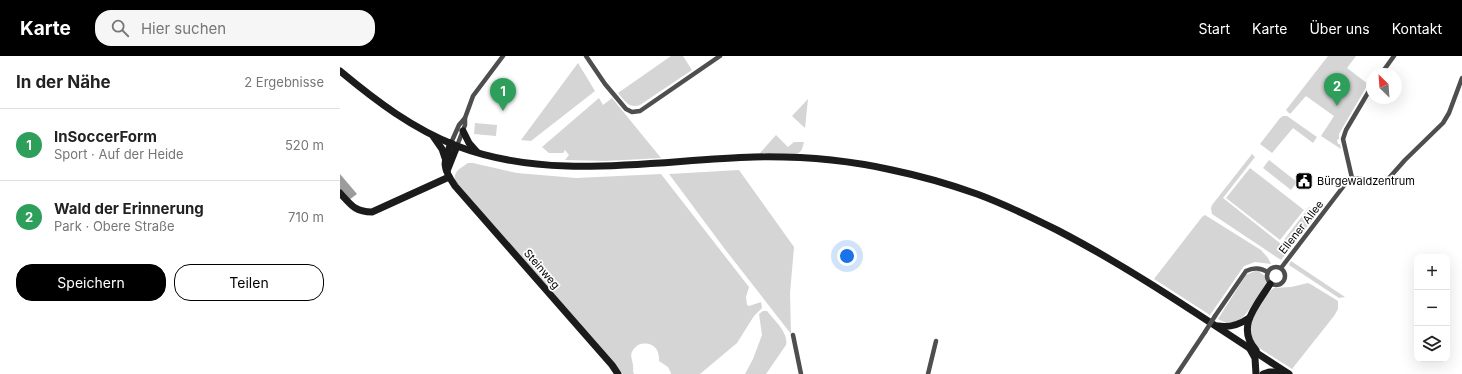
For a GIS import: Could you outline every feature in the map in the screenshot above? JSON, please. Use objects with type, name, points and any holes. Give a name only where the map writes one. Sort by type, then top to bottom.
[{"type":"main road","points":[[340,71],[406,121],[431,134],[454,145],[514,161],[588,167],[753,157],[837,160],[932,180],[977,194],[1027,215],[1107,257],[1288,373]]},
{"type":"main road","points":[[463,131],[469,143],[477,152]]},
{"type":"main road","points":[[431,134],[439,144],[445,158]]},
{"type":"main road","points":[[445,158],[454,145]]},
{"type":"main road","points":[[340,193],[357,211],[372,212],[448,174],[454,145]]},
{"type":"main road","name":"Steinweg","points":[[445,158],[444,162],[454,186],[612,365],[618,374]]},
{"type":"main road","points":[[1258,353],[1249,339],[1247,325],[1249,318],[1270,284]]},
{"type":"main road","points":[[1216,326],[1237,326],[1249,318]]},
{"type":"main road","points":[[1247,346],[1255,358],[1256,374]]},
{"type":"main road","points":[[1263,374],[1278,371],[1288,373]]},
{"type":"street","points":[[454,145],[459,126],[465,118],[473,96],[503,56]]},
{"type":"street","points":[[586,56],[605,84],[626,109],[632,112],[640,111],[720,56]]},
{"type":"street","points":[[1385,68],[1394,56]]},
{"type":"street","points":[[1366,96],[1344,134],[1343,139],[1345,151],[1348,157],[1352,178],[1382,181],[1389,178],[1400,168],[1405,160],[1443,123],[1449,113],[1462,78]]},
{"type":"street","points":[[454,145],[463,131],[465,118]]},
{"type":"street","name":"Ellener Allee","points":[[1281,268],[1346,183],[1352,178]]},
{"type":"street","points":[[1274,267],[1281,268],[1285,274],[1284,282],[1278,285],[1270,284],[1267,278],[1268,272],[1274,267]]},
{"type":"street","points":[[1176,374],[1246,271],[1252,268],[1259,268],[1268,272]]},
{"type":"street","points":[[793,335],[801,374]]},
{"type":"street","points":[[928,374],[936,341]]},
{"type":"shaded area","points":[[671,56],[683,56],[692,70],[640,105],[630,105],[618,93]]},
{"type":"shaded area","points":[[1328,56],[1356,56],[1347,68],[1366,82],[1366,87],[1339,134],[1339,139],[1337,140],[1341,149],[1321,136],[1334,116],[1306,96],[1290,114],[1286,110]]},
{"type":"shaded area","points":[[578,63],[595,91],[531,141],[521,140]]},
{"type":"shaded area","points":[[599,98],[603,105],[612,98],[661,158],[606,161],[565,160],[569,155],[565,150],[563,153],[549,153],[542,147]]},
{"type":"shaded area","points":[[808,99],[805,128],[792,116]]},
{"type":"shaded area","points":[[1283,116],[1287,116],[1317,137],[1313,143],[1293,128],[1272,153],[1260,144]]},
{"type":"shaded area","points":[[475,123],[497,125],[496,136],[474,134]]},
{"type":"shaded area","points":[[776,135],[788,147],[794,142],[804,142],[799,153],[760,153]]},
{"type":"shaded area","points":[[1252,154],[1255,157],[1223,198],[1281,244],[1309,207],[1317,214],[1281,260],[1212,214],[1212,205]]},
{"type":"shaded area","points":[[1269,160],[1297,182],[1291,190],[1263,168]]},
{"type":"shaded area","points":[[468,163],[517,173],[576,178],[661,174],[749,287],[746,297],[747,305],[749,306],[761,302],[762,308],[754,316],[737,343],[700,374],[671,374],[668,367],[659,361],[658,352],[654,346],[651,344],[643,344],[638,345],[631,355],[634,374],[623,374],[455,181],[456,172]]},
{"type":"shaded area","points":[[1250,168],[1304,210],[1280,240],[1226,198]]},
{"type":"shaded area","points":[[739,170],[794,247],[790,293],[791,334],[669,174]]},
{"type":"shaded area","points":[[340,174],[357,194],[349,200],[340,189]]},
{"type":"shaded area","points":[[1205,215],[1261,250],[1271,264],[1255,262],[1244,266],[1210,315],[1154,279]]},
{"type":"shaded area","points":[[1291,261],[1345,297],[1339,298],[1289,265]]},
{"type":"shaded area","points":[[1258,271],[1265,276],[1266,283],[1261,293],[1247,312],[1235,322],[1224,322],[1218,319],[1246,275]]},
{"type":"shaded area","points":[[1308,283],[1338,301],[1338,309],[1292,369],[1265,352],[1253,342],[1251,328],[1256,312],[1264,298],[1274,288],[1291,287]]},
{"type":"shaded area","points":[[763,311],[767,311],[783,331],[786,345],[766,374],[745,374],[753,359],[762,335],[759,314]]},
{"type":"place","name":"Wald der Erinnerung","points":[[1337,106]]},
{"type":"place","name":"InSoccerForm","points":[[503,111]]},
{"type":"place","name":"Bürgewaldzentrum","points":[[1304,181]]}]
